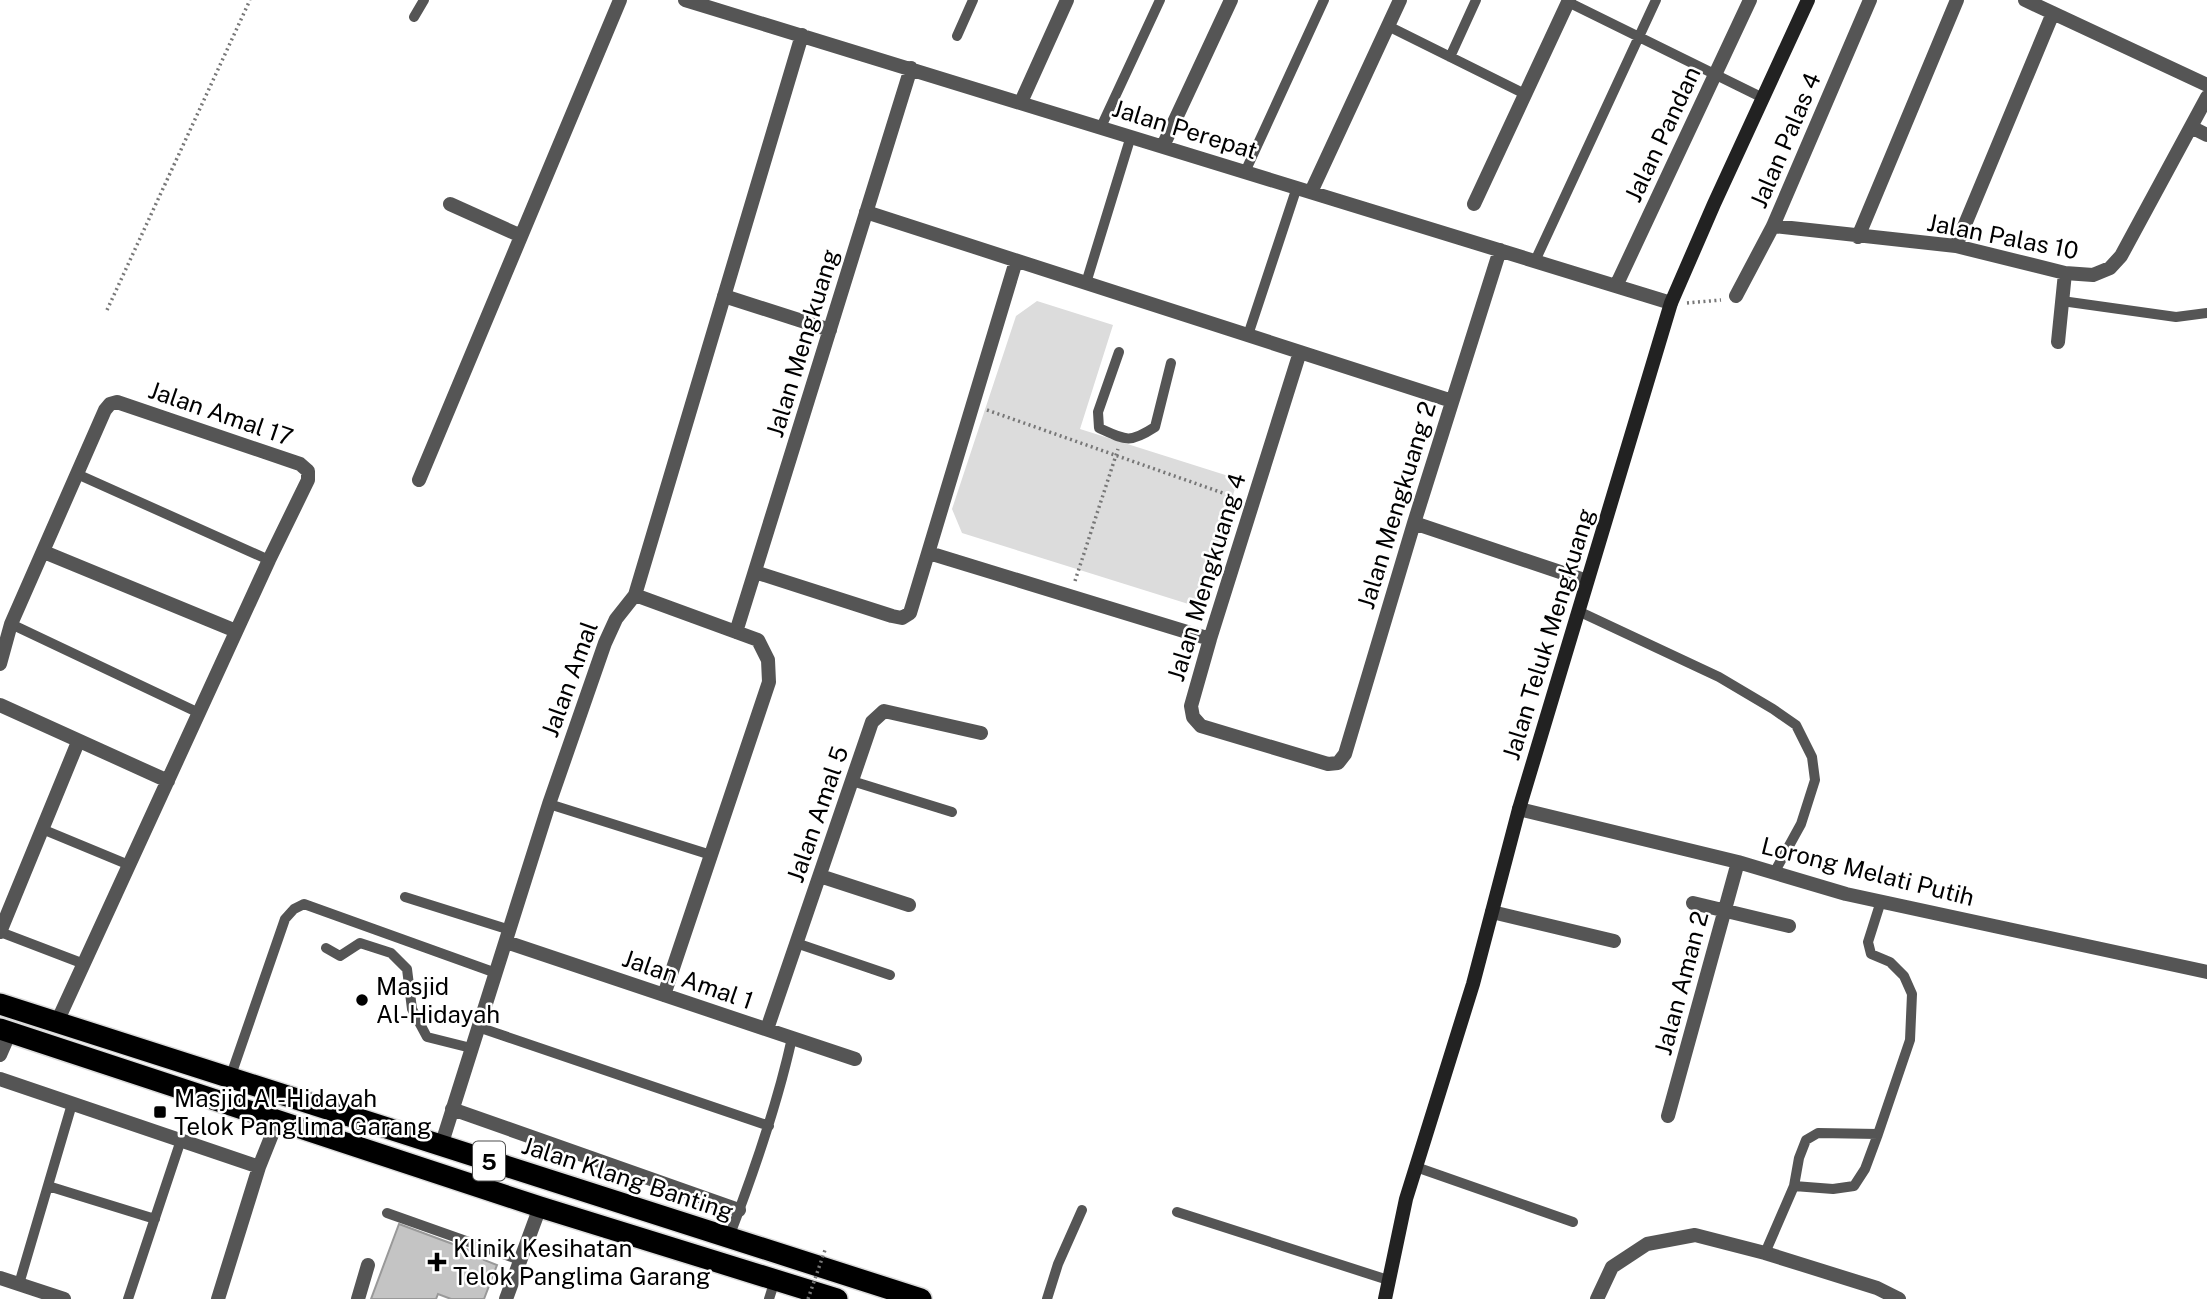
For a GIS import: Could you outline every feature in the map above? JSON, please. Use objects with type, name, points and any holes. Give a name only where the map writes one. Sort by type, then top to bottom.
[{"type":"highway","name":"Jalan Klang Banting","points":[[0,1004],[921,1299]]},
{"type":"highway","name":"5","points":[[5,1031],[540,1207],[772,1289],[838,1299]]},
{"type":"street","points":[[419,480],[621,0]]},
{"type":"street","name":"Jalan Perepat","points":[[685,0],[714,4],[802,35],[1671,303]]},
{"type":"street","points":[[1021,102],[1067,0]]},
{"type":"street","points":[[1163,146],[1231,0]]},
{"type":"street","points":[[1311,192],[1400,0]]},
{"type":"street","name":"Jalan Pandan","points":[[1616,286],[1749,0]]},
{"type":"street","name":"Jalan Teluk Mengkuang","points":[[1385,1299],[1406,1199],[1473,984],[1519,809],[1671,303],[1808,0]]},
{"type":"street","name":"Jalan Palas 4","points":[[1736,296],[1773,226],[1870,0]]},
{"type":"street","points":[[1858,237],[1957,0]]},
{"type":"street","points":[[2025,0],[2207,85]]},
{"type":"street","points":[[1474,204],[1568,1]]},
{"type":"street","points":[[1956,246],[2053,13]]},
{"type":"street","points":[[664,995],[769,682],[768,660],[758,640],[635,595],[802,35]]},
{"type":"street","name":"Jalan Mengkuang","points":[[736,632],[911,68]]},
{"type":"street","name":"Jalan Palas 10","points":[[1773,226],[1956,246],[2065,273],[2093,275],[2110,268],[2121,256],[2207,97]]},
{"type":"street","points":[[2191,127],[2207,135]]},
{"type":"street","points":[[450,204],[522,236]]},
{"type":"street","points":[[866,212],[1452,401]]},
{"type":"street","name":"Jalan Mengkuang 2","points":[[1328,764],[1338,764],[1345,754],[1500,250]]},
{"type":"street","points":[[755,572],[902,618],[910,613],[1016,261]]},
{"type":"street","points":[[2058,342],[2065,273]]},
{"type":"street","points":[[724,296],[830,330]]},
{"type":"street","name":"Jalan Mengkuang 4","points":[[1300,352],[1191,706],[1193,717],[1200,726],[1328,764]]},
{"type":"street","name":"Jalan Amal 17","points":[[77,474],[105,410],[110,404],[117,402],[300,464],[308,471],[308,480],[269,560]]},
{"type":"street","points":[[0,664],[11,624],[77,474]]},
{"type":"street","points":[[1414,523],[1587,581]]},
{"type":"street","points":[[44,552],[236,631]]},
{"type":"street","points":[[929,553],[1210,639]]},
{"type":"street","points":[[57,1023],[269,560]]},
{"type":"street","name":"Jalan Amal","points":[[441,1146],[549,804],[605,643],[615,619],[635,595]]},
{"type":"street","points":[[0,705],[167,781]]},
{"type":"street","name":"Jalan Amal 5","points":[[767,1029],[872,722],[884,711],[981,733]]},
{"type":"street","points":[[0,932],[78,742]]},
{"type":"street","name":"Lorong Melati Putih","points":[[1519,809],[1738,862],[1846,894],[2207,972]]},
{"type":"street","name":"Jalan Aman 2","points":[[1668,1116],[1738,862]]},
{"type":"street","points":[[820,876],[909,905]]},
{"type":"street","points":[[1693,903],[1789,926]]},
{"type":"street","points":[[1492,912],[1614,941]]},
{"type":"street","name":"Jalan Amal 1","points":[[508,936],[664,995],[855,1059]]},
{"type":"street","points":[[0,1055],[5,1031]]},
{"type":"street","points":[[0,1079],[260,1167]]},
{"type":"street","points":[[452,1109],[739,1210]]},
{"type":"street","points":[[218,1299],[277,1122]]},
{"type":"street","points":[[506,1299],[540,1207]]},
{"type":"street","points":[[1597,1299],[1612,1267],[1647,1244],[1695,1235],[1765,1252],[1877,1288],[1899,1299]]},
{"type":"street","points":[[358,1299],[368,1265]]},
{"type":"street","points":[[0,1278],[64,1299]]},
{"type":"lane","points":[[414,17],[424,0]]},
{"type":"lane","points":[[957,36],[973,0]]},
{"type":"lane","points":[[1101,127],[1160,0]]},
{"type":"lane","points":[[1245,172],[1324,0]]},
{"type":"lane","points":[[1450,57],[1476,0]]},
{"type":"lane","points":[[1535,261],[1656,0]]},
{"type":"lane","points":[[1568,1],[1763,98]]},
{"type":"lane","points":[[1388,26],[1525,94]]},
{"type":"lane","points":[[1086,283],[1130,136]]},
{"type":"lane","points":[[1248,335],[1297,187]]},
{"type":"lane","points":[[2062,301],[2176,317],[2207,313]]},
{"type":"lane","points":[[1119,352],[1098,412],[1099,428],[1121,438],[1138,438],[1154,427],[1171,363]]},
{"type":"lane","points":[[77,474],[269,560]]},
{"type":"lane","points":[[1578,611],[1720,677],[1796,725],[1812,757],[1815,780],[1801,824],[1774,873]]},
{"type":"lane","points":[[11,624],[199,713]]},
{"type":"lane","points":[[852,781],[952,812]]},
{"type":"lane","points":[[549,804],[711,855]]},
{"type":"lane","points":[[42,829],[129,865]]},
{"type":"lane","points":[[405,897],[508,936]]},
{"type":"lane","points":[[1794,1186],[1833,1189],[1854,1186],[1865,1169],[1910,1040],[1912,994],[1904,976],[1890,961],[1871,954],[1868,942],[1881,901]]},
{"type":"lane","points":[[230,1078],[285,919],[294,909],[304,904],[496,973]]},
{"type":"lane","points":[[0,932],[84,964]]},
{"type":"lane","points":[[326,948],[340,956],[360,943],[391,953],[407,969],[412,1009],[427,1037],[471,1048]]},
{"type":"lane","points":[[796,943],[890,975]]},
{"type":"lane","points":[[478,1027],[769,1126]]},
{"type":"lane","points":[[729,1237],[769,1126],[792,1038]]},
{"type":"lane","points":[[19,1284],[72,1104]]},
{"type":"lane","points":[[1765,1252],[1794,1186],[1799,1158],[1807,1140],[1818,1133],[1878,1134]]},
{"type":"lane","points":[[128,1299],[181,1140]]},
{"type":"lane","points":[[1416,1167],[1573,1222]]},
{"type":"lane","points":[[48,1186],[155,1219]]},
{"type":"lane","points":[[1047,1299],[1058,1264],[1082,1210]]},
{"type":"lane","points":[[1177,1212],[1388,1280]]},
{"type":"lane","points":[[387,1213],[520,1260]]},
{"type":"path","points":[[107,310],[250,0]]},
{"type":"path","points":[[1671,303],[1717,301],[1736,296]]},
{"type":"path","points":[[973,405],[1252,503]]},
{"type":"path","points":[[1070,596],[1121,438]]},
{"type":"path","points":[[808,1299],[825,1250]]},
{"type":"shaded area","points":[[1037,301],[1113,325],[1080,429],[1238,479],[1198,607],[962,533],[952,509],[1016,316]]},
{"type":"building","name":"Klinik Kesihatan Telok Panglima Garang","points":[[399,1224],[485,1256],[484,1260],[497,1265],[484,1299],[451,1299],[438,1294],[436,1299],[371,1299]]},
{"type":"place","name":"Masjid Al-Hidayah","points":[[362,1000]]},
{"type":"place","name":"Masjid Al-Hidayah Telok Panglima Garang","points":[[160,1112]]},
{"type":"place","name":"Klinik Kesihatan Telok Panglima Garang","points":[[437,1262]]}]
